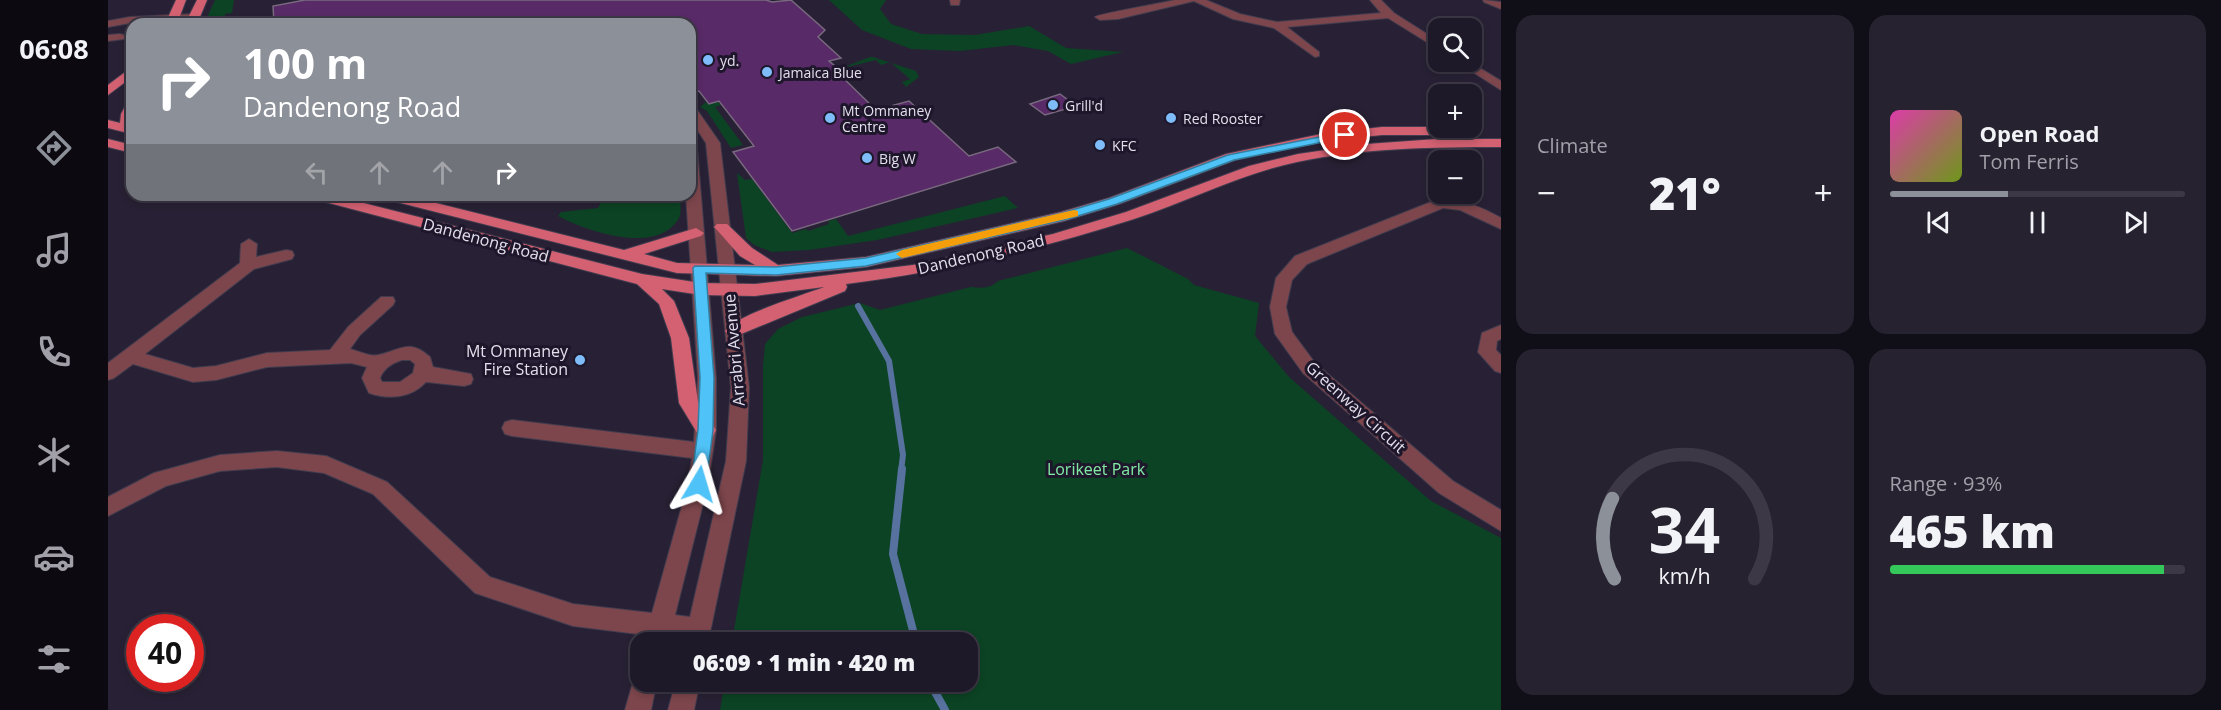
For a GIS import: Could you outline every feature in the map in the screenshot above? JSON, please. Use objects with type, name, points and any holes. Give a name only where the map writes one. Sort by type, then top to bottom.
[{"type":"main road","points":[[174,18],[181,0]]},
{"type":"main road","points":[[194,18],[202,0]]},
{"type":"main road","points":[[108,77],[126,66]]},
{"type":"main road","points":[[108,91],[126,76]]},
{"type":"main road","points":[[108,103],[126,90]]},
{"type":"main road","points":[[108,124],[126,128]]},
{"type":"main road","name":"Dandenong Road","points":[[410,201],[677,268],[699,262],[727,270],[776,271],[866,262],[1064,216],[1113,201],[1232,157],[1326,137],[1382,131],[1501,131]]},
{"type":"main road","points":[[108,142],[126,146]]},
{"type":"main road","name":"Dandenong Road","points":[[338,201],[642,280],[729,291],[767,289],[913,270],[1093,228],[1231,177],[1298,158],[1379,147],[1437,143],[1501,143]]},
{"type":"main road","points":[[722,227],[746,252],[776,271]]},
{"type":"main road","points":[[622,255],[696,233]]},
{"type":"main road","points":[[734,331],[762,316],[803,303],[860,278]]},
{"type":"main road","points":[[642,280],[666,301],[681,338],[689,404],[706,430]]},
{"type":"street","points":[[1100,17],[1118,16],[1190,0]]},
{"type":"street","points":[[1198,0],[1241,19],[1277,25],[1390,15]]},
{"type":"street","points":[[1375,0],[1390,15],[1428,40]]},
{"type":"street","points":[[1488,0],[1501,6]]},
{"type":"street","points":[[126,18],[134,8]]},
{"type":"street","points":[[108,24],[124,21],[126,18]]},
{"type":"street","points":[[1277,25],[1315,54]]},
{"type":"street","points":[[1479,72],[1501,86]]},
{"type":"street","name":"Arrabri Avenue","points":[[696,119],[713,143],[740,387],[736,461],[698,632]]},
{"type":"street","name":"Arrabri Avenue","points":[[658,632],[699,484],[706,430],[707,378],[694,201]]},
{"type":"street","name":"Greenway Circuit","points":[[1501,224],[1477,210],[1458,203],[1441,203],[1318,251],[1301,260],[1284,278],[1278,307],[1284,334],[1309,368],[1446,487],[1501,521]]},
{"type":"street","points":[[248,265],[249,244]]},
{"type":"street","points":[[108,373],[248,265],[286,255]]},
{"type":"street","points":[[336,356],[354,331],[387,301]]},
{"type":"street","points":[[1501,331],[1488,338],[1487,352],[1501,366]]},
{"type":"street","points":[[421,375],[424,362],[415,354],[399,354],[380,363],[372,372],[371,378],[376,388],[383,391],[408,386],[421,375],[434,374],[464,380]]},
{"type":"street","points":[[130,356],[193,375],[216,373],[267,360],[351,356],[380,363]]},
{"type":"street","points":[[512,428],[702,451]]},
{"type":"street","points":[[108,507],[161,479],[220,463],[277,459],[326,465],[380,488],[483,585],[573,615],[653,632]]},
{"type":"street","points":[[638,710],[642,692]]},
{"type":"street","points":[[681,710],[685,692]]},
{"type":"green space","points":[[215,0],[234,0],[232,13],[225,14],[225,18],[207,18]]},
{"type":"green space","points":[[829,0],[886,0],[880,9],[891,24],[922,34],[975,35],[1029,26],[1066,48],[1123,52],[1071,64],[1048,51],[1013,45],[960,51],[911,49],[862,30]]},
{"type":"green space","points":[[870,57],[889,62],[881,65],[876,60],[839,69]]},
{"type":"green space","points":[[891,63],[916,71],[919,77],[906,87],[902,82],[910,79]]},
{"type":"green space","points":[[706,102],[708,104],[718,102],[721,105],[715,107],[743,145],[731,148],[707,111],[700,107]]},
{"type":"green space","points":[[737,173],[745,180],[752,179],[792,233],[806,229],[808,231],[829,224],[828,221],[836,219],[848,236],[1005,196],[1018,208],[877,240],[809,250],[772,252],[754,245],[746,238]]},
{"type":"green space","points":[[602,201],[680,201],[681,210],[679,218],[669,229],[655,236],[639,238],[603,233],[558,216],[561,212],[598,208]]},
{"type":"green space","name":"Lorikeet Park","points":[[1127,248],[1188,279],[1194,285],[1259,303],[1255,336],[1289,377],[1431,501],[1501,538],[1501,710],[720,710],[723,692],[978,692],[978,632],[734,632],[763,460],[765,344],[778,329],[802,317],[860,303],[880,310],[971,287],[989,287],[998,281]]},
{"type":"building","name":"Mt Ommaney Centre","points":[[305,0],[766,0],[772,2],[791,0],[825,30],[818,37],[841,58],[829,61],[841,71],[837,72],[876,110],[909,101],[969,156],[998,147],[1016,162],[792,231],[733,152],[754,146],[719,101],[709,104],[699,91],[696,92],[696,18],[274,18],[273,6]]},
{"type":"building","name":"Grill'd","points":[[1060,94],[1076,106],[1045,115],[1030,104]]},
{"type":"waterway","points":[[858,306],[889,361],[903,455],[901,471]]},
{"type":"waterway","points":[[902,469],[893,554],[913,632]]},
{"type":"waterway","points":[[935,692],[945,710]]},
{"type":"slow traffic","points":[[902,254],[1074,214]]},
{"type":"place","name":"yd.","points":[[708,60]]},
{"type":"place","name":"Jamaica Blue","points":[[767,72]]},
{"type":"place","name":"Grill'd","points":[[1053,105]]},
{"type":"place","name":"Mt Ommaney Centre","points":[[830,118]]},
{"type":"place","name":"Red Rooster","points":[[1171,118]]},
{"type":"place","name":"KFC","points":[[1100,145]]},
{"type":"place","name":"Big W","points":[[867,158]]},
{"type":"place","name":"Mt Ommaney Fire Station","points":[[580,360]]},
{"type":"route","points":[[699,484],[706,430],[707,378],[699,268],[776,271],[866,262],[1096,207],[1232,157],[1345,135]]}]
